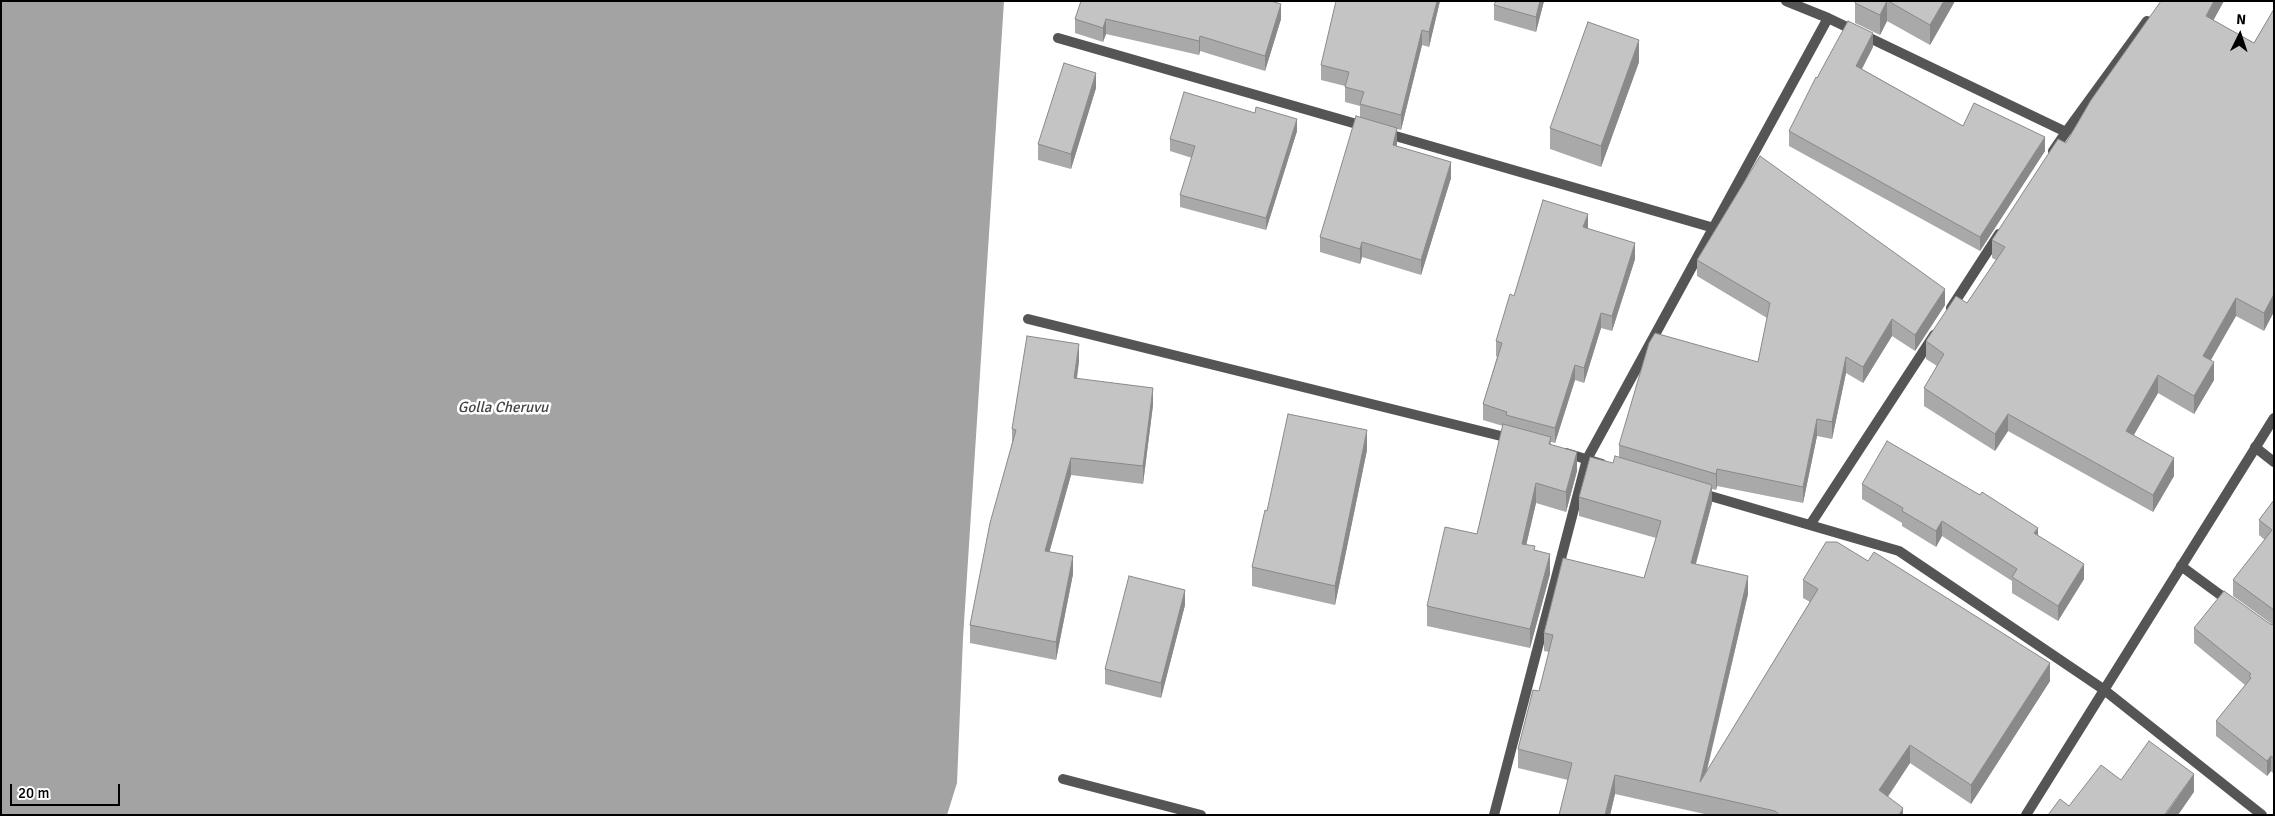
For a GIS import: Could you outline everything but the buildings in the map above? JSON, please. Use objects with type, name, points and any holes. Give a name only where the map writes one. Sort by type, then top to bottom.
[{"type":"street","points":[[1786,1],[1828,18],[2066,132]]},
{"type":"street","points":[[1494,815],[1587,459],[1828,18]]},
{"type":"street","points":[[2049,157],[2147,21]]},
{"type":"street","points":[[1058,38],[1714,228]]},
{"type":"street","points":[[1810,525],[2006,224]]},
{"type":"street","points":[[1028,319],[1519,441]]},
{"type":"street","points":[[2026,815],[2274,418]]},
{"type":"street","points":[[2255,447],[2274,462]]},
{"type":"street","points":[[1556,450],[1615,468]]},
{"type":"street","points":[[1689,490],[1899,551],[2103,689],[2262,815]]},
{"type":"street","points":[[2181,566],[2235,606]]},
{"type":"street","points":[[1063,779],[1201,815]]},
{"type":"water","name":"Golla Cheruvu","points":[[1,1],[1004,1],[963,638],[957,783],[947,815],[1,815]]}]
